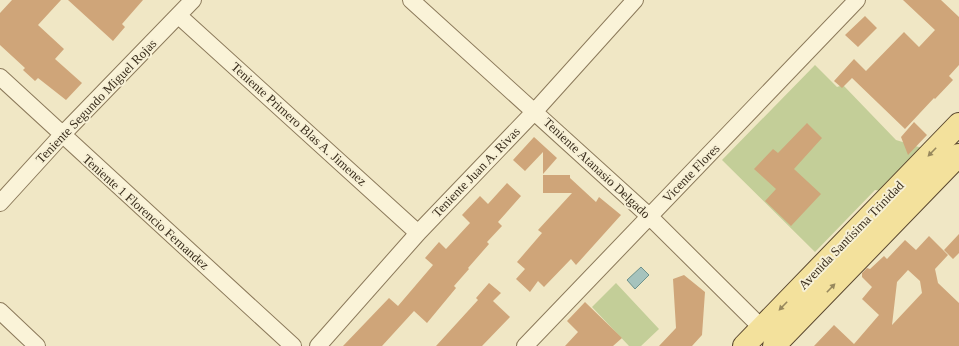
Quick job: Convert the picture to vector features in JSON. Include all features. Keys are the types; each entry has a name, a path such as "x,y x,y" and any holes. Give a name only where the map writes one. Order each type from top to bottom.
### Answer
{"main road":[{"name":"Avenida Santísima Trinidad","path":"744,346 959,124"},
{"name":"Avenida Santísima Trinidad","path":"776,344 959,155"}],"street":[{"name":"Teniente Segundo Miguel Rojas","path":"0,203 62,135 194,0"},
{"name":"Teniente Juan A. Rivas","path":"318,346 418,233 535,110 635,0"},
{"name":"Vicente Flores","path":"525,346 858,0"},
{"name":"Teniente Atanasio Delgado","path":"413,1 535,110 649,216 776,344"},
{"name":"Teniente Primero Blas A. Jimenez","path":"179,16 418,233"},
{"name":"Teniente 1 Florencio Fernandez","path":"0,77 293,346"},
{"path":"0,311 37,346"}],"green space":[{"path":"815,65 837,87 843,85 896,140 922,148 889,192 875,190 815,252 722,160"},
{"path":"616,283 659,329 641,346 629,346 592,307"}],"water":[{"path":"641,267 649,275 635,289 627,280"}],"building":[{"path":"12,0 61,0 38,25 64,49 55,59 82,83 66,100 38,78 35,81 23,70 25,68 0,45 0,13"},
{"path":"68,0 143,0 122,24 125,27 113,41"},
{"path":"903,0 941,0 959,17 959,65 949,76 953,80 905,129 852,78 842,88 834,81 854,59 866,71 904,32 919,47 935,30"},
{"path":"865,16 877,28 858,47 845,35"},
{"path":"914,122 927,135 908,155 901,137"},
{"path":"807,123 822,138 794,169 821,194 791,226 765,201 776,189 754,169 773,149 778,153"},
{"path":"534,137 557,158 543,174 543,152 525,171 513,160"},
{"path":"543,175 570,175 570,178 596,202 599,197 621,215 576,265 571,259 544,287 538,281 530,292 516,279 525,269 517,262 542,233 538,230 572,193 543,193"},
{"path":"507,183 521,196 498,222 502,226 487,242 489,244 468,268 469,269 454,286 456,288 427,323 414,311 382,346 343,346 389,298 398,306 433,265 425,258 439,242 446,249 470,223 462,215 480,196 488,204"},
{"path":"959,234 959,253 953,259 944,250"},
{"path":"929,236 948,255 935,269 938,283 959,303 959,346 814,346 834,325 854,344 879,315 862,299 872,287 862,277 862,273 867,268 870,269 884,256 887,259 905,240 916,250","holes":["908,270 920,281 922,293 892,325 897,282"]},
{"path":"684,275 705,292 702,335 692,346 659,346 676,328 673,279"},
{"path":"489,283 501,293 493,301 510,317 482,346 436,346 478,300 476,298"},
{"path":"585,302 622,338 613,346 565,346 578,332 567,321"}]}
